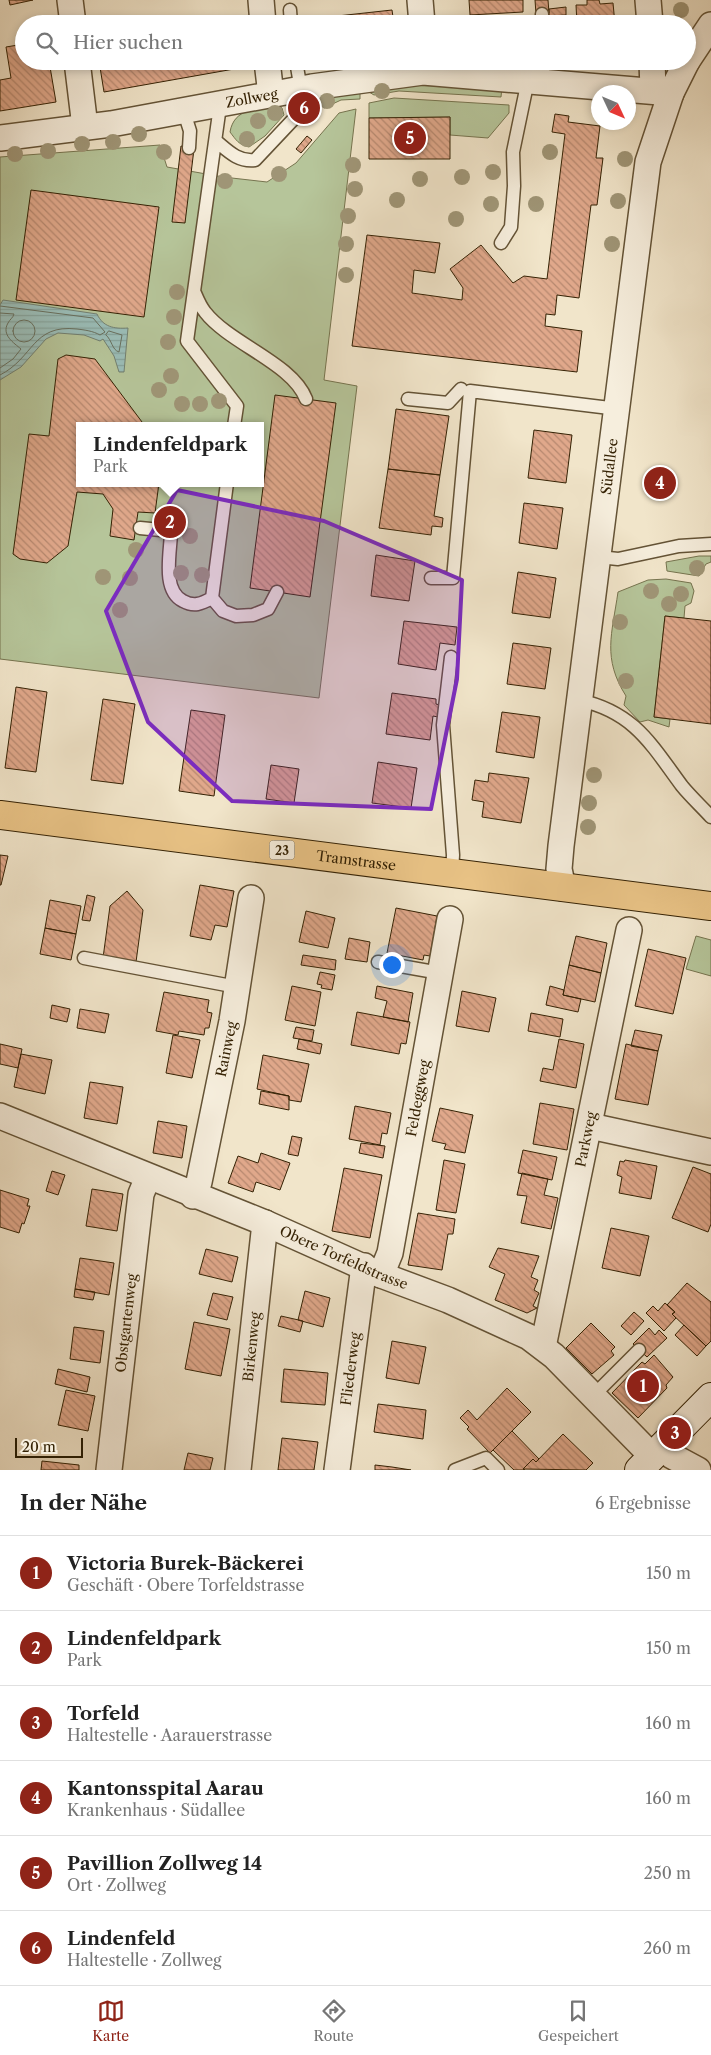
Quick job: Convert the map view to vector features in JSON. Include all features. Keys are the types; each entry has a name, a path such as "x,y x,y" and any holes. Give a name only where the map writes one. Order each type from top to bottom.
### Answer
{"main road":[{"name":"Tramstrasse","path":"0,814 711,906"},
{"path":"651,1458 711,1397"}],"street":[{"path":"70,0 72,15"},
{"path":"261,0 262,15"},
{"path":"420,0 421,15"},
{"path":"648,0 649,15"},
{"path":"696,48 711,26"},
{"path":"78,70 85,127"},
{"path":"268,70 271,95"},
{"name":"Zollweg","path":"0,138 220,106 402,70"},
{"name":"Zollweg","path":"480,70 538,74 662,92"},
{"name":"Südallee","path":"563,888 559,869 560,846 618,409 636,250 648,162 662,92 655,70"},
{"path":"662,92 680,70"},
{"name":"Rainweg","path":"193,1196 207,1144 252,898"},
{"name":"Feldeggweg","path":"372,1270 390,1253 450,919"},
{"name":"Parkweg","path":"543,1347 629,930"},
{"name":"Obere Torfeldstrasse","path":"0,1116 193,1196 265,1223 372,1270 448,1300 529,1337 543,1347 651,1458 672,1456 698,1470"},
{"path":"590,1126 711,1152"},
{"name":"Obstgartenweg","path":"109,1470 141,1194 148,1177"},
{"name":"Birkenweg","path":"238,1470 265,1223"},
{"name":"Fliederweg","path":"337,1470 372,1270"}],"lane":[{"path":"290,10 290,15"},
{"path":"216,142 232,155 248,161 255,160 310,101 299,70"},
{"path":"501,243 511,227 514,186 512,152 538,74"},
{"path":"220,106 187,341 237,406 235,422"},
{"path":"184,112 190,131 189,148"},
{"path":"194,291 204,311 219,326 295,381 306,399"},
{"path":"408,398 448,403 461,389"},
{"path":"431,578 453,578 470,391 618,409"},
{"path":"226,487 212,598 223,611 236,616 253,615 268,609 277,592"},
{"path":"140,528 172,531 170,586 174,595 190,604 199,605 212,598"},
{"path":"599,557 618,559 679,546 711,544"},
{"path":"451,657 443,725 453,855 452,872"},
{"path":"579,700 602,705 637,727 665,760 683,788 711,817"},
{"path":"84,958 237,987"},
{"path":"378,962 440,974"},
{"path":"592,1397 639,1350"},
{"path":"455,1470 486,1458 498,1470"}],"highlighted area":[{"path":"177,490 324,521 462,580 457,679 431,809 232,801 148,722 106,611"}],"green space":[{"path":"374,86 502,87 501,97 399,91 374,95 369,92"},
{"path":"360,92 360,99 341,100 324,108 320,103 321,96"},
{"path":"394,98 509,105 509,113 488,138 450,135 450,117 369,118 369,103"},
{"path":"277,105 282,108 284,115 265,136 249,147 236,140 230,132 232,124 241,114 254,109"},
{"path":"356,109 324,380 357,386 319,698 0,659 0,157 160,145 167,167 223,177 267,182 296,163 339,113"},
{"path":"699,556 711,556 711,562 706,564 699,576 667,571 666,562"},
{"path":"666,579 691,583 694,591 691,603 685,606 684,618 665,616 654,717 670,719 669,727 648,720 640,722 624,705 626,696 614,670 611,657 612,633 618,592 648,580"},
{"path":"696,936 711,940 711,976 686,969"}],"water":[{"path":"3,300 97,314 102,322 110,326 128,328 124,372 119,372 114,356 103,339 100,341 84,335 58,333 46,339 21,367 0,380 0,305"}],"building":[{"path":"9,0 33,0 10,5"},
{"path":"469,0 523,0 523,12 470,15"},
{"path":"535,0 548,0 549,13 536,14"},
{"path":"587,0 599,0 600,4 613,3 614,15 577,15 576,5 587,5"},
{"path":"566,7 566,15 549,15 549,9"},
{"path":"392,10 393,15 346,15"},
{"path":"15,46 15,70 51,70 56,102 0,111 0,80 11,78 6,47"},
{"path":"100,70 228,70 104,92"},
{"path":"555,114 569,116 568,122 591,125 591,130 600,130 596,158 603,158 597,205 591,205 579,298 557,295 555,315 546,314 545,326 582,331 577,372 352,346 367,235 440,243 435,273 414,270 412,293 462,300 463,288 450,269 481,245 513,283 524,276 547,279 565,134 552,132"},
{"path":"450,117 450,159 369,159 369,118"},
{"path":"307,136 312,140 301,153 296,149"},
{"path":"181,146 194,149 185,223 172,222"},
{"path":"31,190 159,207 144,317 16,300"},
{"path":"66,355 95,359 142,422 76,422 76,487 158,487 155,513 138,512 134,540 110,536 113,509 103,494 77,492 68,546 47,563 20,559 13,554 29,434 49,436 58,359"},
{"path":"275,395 336,403 310,597 250,588"},
{"path":"396,409 449,416 440,475 388,469"},
{"path":"534,430 572,435 566,483 528,478"},
{"path":"388,469 440,475 434,516 443,518 442,527 432,526 431,535 379,528"},
{"path":"524,503 563,508 557,549 519,543"},
{"path":"376,555 415,561 409,601 371,596"},
{"path":"518,572 556,578 550,618 512,613"},
{"path":"665,616 711,621 711,724 654,717"},
{"path":"404,621 457,627 455,645 440,643 436,670 398,664"},
{"path":"513,643 551,648 545,689 507,684"},
{"path":"16,687 47,692 36,772 5,768"},
{"path":"392,693 436,699 436,704 440,705 438,717 433,716 430,740 386,734"},
{"path":"103,699 135,704 123,784 91,780"},
{"path":"191,710 225,715 214,796 179,791"},
{"path":"502,712 540,717 534,758 496,752"},
{"path":"378,762 417,768 411,808 372,803"},
{"path":"271,765 299,769 294,803 266,799"},
{"path":"489,773 529,778 521,823 482,817 484,802 472,800 475,780 488,782"},
{"path":"0,855 8,856 1,885 0,885"},
{"path":"200,885 234,891 227,927 215,925 211,940 190,936"},
{"path":"127,891 143,910 136,962 103,958 110,906"},
{"path":"87,895 95,897 90,921 82,920"},
{"path":"50,900 81,906 76,934 45,928"},
{"path":"396,908 437,916 430,956 424,955 423,960 387,953"},
{"path":"306,911 335,918 328,948 299,942"},
{"path":"45,928 76,934 71,960 40,954"},
{"path":"576,936 607,943 601,973 569,965"},
{"path":"349,938 370,942 367,962 345,959"},
{"path":"648,949 686,958 673,1014 635,1006"},
{"path":"303,955 336,960 335,970 301,965"},
{"path":"569,965 601,973 595,1002 563,995"},
{"path":"320,972 335,975 332,990 321,988 322,985 317,984"},
{"path":"292,986 321,992 315,1026 285,1020"},
{"path":"377,986 413,993 408,1022 383,1017 387,1001 375,998"},
{"path":"550,986 564,990 563,995 581,999 578,1012 546,1005"},
{"path":"462,991 496,998 489,1032 456,1026"},
{"path":"164,992 209,1000 207,1012 212,1013 209,1028 205,1028 204,1035 179,1031 178,1035 156,1031"},
{"path":"52,1005 70,1009 67,1022 50,1018"},
{"path":"80,1009 109,1014 105,1033 77,1028"},
{"path":"357,1012 410,1022 406,1044 401,1043 399,1054 351,1045"},
{"path":"531,1013 563,1019 560,1037 528,1031"},
{"path":"296,1027 314,1030 312,1041 293,1038"},
{"path":"635,1030 662,1035 658,1051 631,1046"},
{"path":"173,1035 200,1040 192,1078 166,1073"},
{"path":"299,1039 322,1044 320,1054 297,1049"},
{"path":"559,1039 584,1044 576,1088 540,1081 543,1068 553,1070"},
{"path":"0,1044 22,1049 18,1068 0,1064"},
{"path":"626,1044 658,1051 648,1105 615,1099"},
{"path":"21,1054 52,1060 45,1094 14,1087"},
{"path":"263,1055 309,1064 301,1102 289,1100 289,1096 257,1089"},
{"path":"90,1082 123,1087 117,1124 84,1118"},
{"path":"261,1091 289,1096 289,1110 259,1104"},
{"path":"540,1103 574,1109 567,1150 533,1144"},
{"path":"355,1106 391,1113 387,1134 382,1133 380,1145 349,1139"},
{"path":"440,1108 473,1115 465,1153 444,1149 446,1144 432,1141"},
{"path":"158,1121 187,1126 182,1158 153,1153"},
{"path":"292,1136 302,1138 298,1156 288,1154"},
{"path":"361,1143 385,1146 383,1158 359,1153"},
{"path":"523,1150 557,1157 552,1180 518,1173"},
{"path":"261,1153 290,1163 280,1190 256,1182 253,1192 228,1183 238,1156 258,1163"},
{"path":"444,1160 465,1164 456,1213 436,1210"},
{"path":"625,1160 657,1166 651,1199 619,1193 622,1177 617,1175 620,1161 624,1162"},
{"path":"693,1167 711,1174 711,1224 708,1232 672,1218"},
{"path":"344,1168 382,1175 370,1238 332,1231"},
{"path":"52,1171 65,1175 58,1195 46,1191"},
{"path":"522,1173 548,1179 544,1195 558,1198 551,1229 521,1223 527,1196 517,1195"},
{"path":"92,1189 123,1194 117,1231 86,1226"},
{"path":"0,1190 29,1199 27,1206 30,1206 19,1233 0,1227"},
{"path":"418,1213 455,1219 453,1234 448,1234 442,1270 408,1265"},
{"path":"611,1228 649,1236 640,1276 602,1268"},
{"path":"498,1248 539,1256 531,1277 538,1280 534,1290 539,1293 533,1306 537,1308 527,1313 495,1300 505,1274 489,1267"},
{"path":"206,1249 238,1257 232,1282 199,1274"},
{"path":"80,1258 114,1263 109,1295 75,1289"},
{"path":"687,1283 711,1302 711,1341 706,1346 672,1314 675,1312 667,1305"},
{"path":"75,1289 95,1292 93,1300 74,1297"},
{"path":"305,1291 330,1298 323,1327 298,1320"},
{"path":"213,1293 233,1297 227,1320 207,1315"},
{"path":"665,1303 675,1312 672,1314 676,1318 664,1331 646,1313 653,1306 658,1311"},
{"path":"634,1312 644,1321 631,1335 621,1326"},
{"path":"281,1316 303,1321 300,1332 278,1326"},
{"path":"194,1322 230,1329 221,1376 185,1369"},
{"path":"591,1323 615,1347 611,1351 614,1355 592,1374 566,1348"},
{"path":"684,1325 706,1346 697,1356 675,1335"},
{"path":"74,1327 104,1331 100,1363 70,1359"},
{"path":"649,1328 655,1335 659,1330 667,1338 647,1357 633,1344"},
{"path":"392,1341 426,1347 419,1384 386,1378"},
{"path":"654,1355 673,1377 666,1385 667,1388 638,1418 612,1393 642,1362 645,1364"},
{"path":"58,1369 90,1377 87,1392 55,1384"},
{"path":"284,1369 328,1373 325,1405 281,1402"},
{"path":"507,1388 531,1412 490,1453 467,1429 469,1427 460,1418 468,1410 477,1420"},
{"path":"66,1390 95,1396 88,1431 58,1425"},
{"path":"378,1404 426,1410 423,1439 374,1432"},
{"path":"512,1431 539,1459 536,1462 533,1459 523,1469 525,1470 514,1470 493,1450"},
{"path":"563,1434 593,1463 586,1470 523,1469 533,1459 536,1462"},
{"path":"282,1438 318,1442 314,1470 278,1470"},
{"path":"188,1453 213,1458 210,1470 184,1470"},
{"path":"42,1461 79,1465 79,1470 41,1470"},
{"path":"375,1465 392,1467 411,1470 375,1470"}],"place":[{"name":"Lindenfeld","path":"304,108"},
{"name":"Pavillion Zollweg 14","path":"410,138"},
{"name":"Kantonsspital Aarau","path":"660,483"},
{"name":"Lindenfeldpark","path":"170,522"},
{"name":"Victoria Burek-Bäckerei","path":"643,1386"},
{"name":"Torfeld","path":"675,1433"}]}
